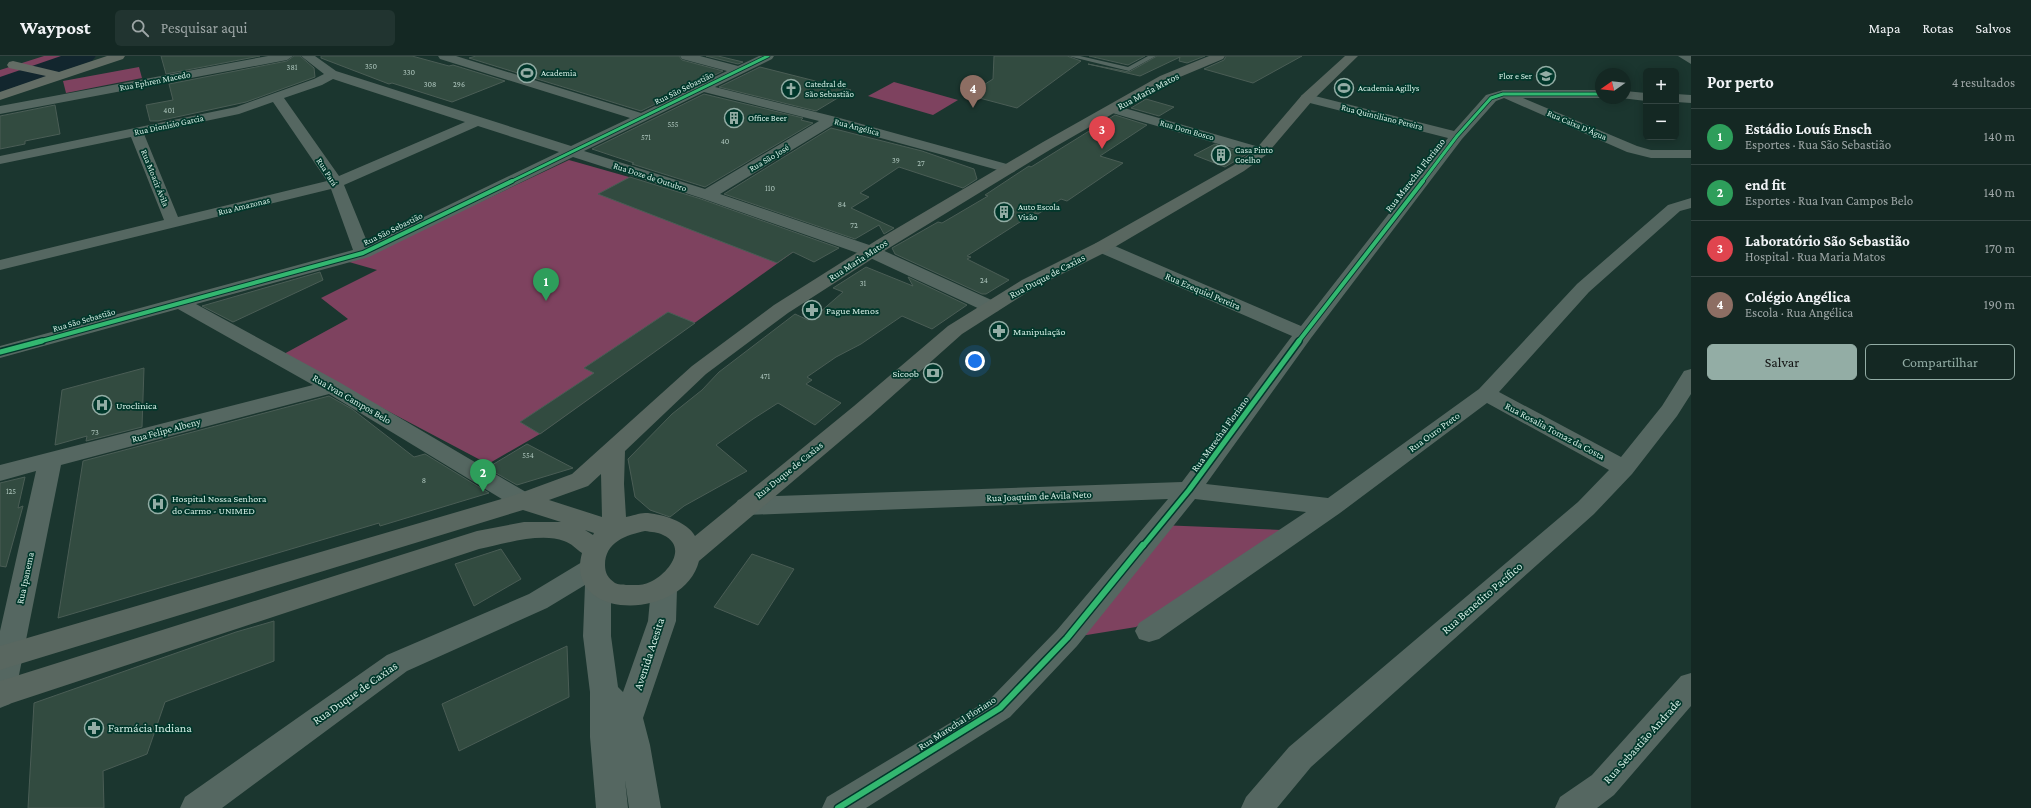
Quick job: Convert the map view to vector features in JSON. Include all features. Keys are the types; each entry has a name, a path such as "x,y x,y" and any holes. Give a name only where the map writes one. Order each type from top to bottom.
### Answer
{"main road":[{"path":"0,96 54,75 119,56"},
{"name":"Rua Maria Matos","path":"4,657 523,500 580,480 699,370 781,309 1009,168 1164,79 1219,56"},
{"name":"Rua Duque de Caxias","path":"688,556 746,506 862,411 955,330 1028,284 1102,247 1239,168 1260,152 1307,98 1352,56"},
{"path":"0,70 37,58"},
{"path":"13,65 54,75"},
{"path":"614,448 612,484 615,530"},
{"path":"523,500 615,530"},
{"path":"0,694 477,540 514,532 548,530 572,534 595,567 614,594 629,597 646,595 664,589 679,577 688,556 688,545 683,535 660,523 645,522 615,530 605,537 595,567"}],"street":[{"name":"Rua Ephren Macedo","path":"0,110 287,56"},
{"name":"Rua Doze de Outubro","path":"307,56 332,74 707,195 872,252 991,307"},
{"path":"444,56 641,117"},
{"path":"686,56 738,70"},
{"name":"Rua São Sebastião","path":"0,352 178,302 363,253 768,56"},
{"path":"1684,56 1691,60"},
{"name":"Rua Dionisio Garcia","path":"0,160 239,110 277,98 318,82 332,74"},
{"name":"Rua Angélica","path":"704,88 831,120 1009,168"},
{"name":"Rua Marechal Floriano","path":"838,808 1000,708 1067,638 1189,490 1304,334 1457,136 1491,98 1503,94 1595,94"},
{"name":"Rua Caixa D'Água","path":"1503,94 1632,149 1651,154 1691,154"},
{"path":"1631,96 1643,97"},
{"name":"Rua Pará","path":"277,98 336,183 363,253"},
{"name":"Rua Quintiliano Pereira","path":"1307,98 1457,136"},
{"path":"1679,98 1691,99"},
{"name":"Rua Ephren Macedo","path":"0,105 22,105"},
{"name":"Rua Dom Bosco","path":"1114,109 1260,152"},
{"name":"Rua São José","path":"707,195 831,120"},
{"name":"Rua Amazonas","path":"0,265 336,183 478,121"},
{"name":"Rua Moacir Ávila","path":"136,132 173,223"},
{"name":"Rua Ouro Preto","path":"1149,630 1332,507 1486,394 1583,288 1674,208 1691,203"},
{"name":"Rua Ezequiel Pereira","path":"1102,247 1304,334"},
{"name":"Rua Ivan Campos Belo","path":"178,302 332,387 523,500"},
{"name":"Rua Benedito Pacífico","path":"1257,808 1300,757 1586,508 1624,468 1680,397 1691,375"},
{"name":"Rua Felipe Albeny","path":"0,473 332,387"},
{"name":"Rua Rosalia Tomaz da Costa","path":"1486,394 1624,468"},
{"name":"Rua Ipanema","path":"0,694 4,657 50,461"},
{"name":"Rua Joaquim de Avila Neto","path":"746,506 1189,490 1332,507"},
{"path":"595,567 597,636 604,692 605,736 612,808"},
{"name":"Rua Duque de Caxias","path":"196,808 396,663 538,601 595,567"},
{"name":"Avenida Acesita","path":"628,718 662,621 664,589"},
{"name":"Rua Sebastião Andrade","path":"1571,808 1603,785 1691,685"},
{"path":"604,692 628,718 635,745 645,808"}],"lane":[{"path":"1071,56 1129,69 1153,56"}],"shaded area":[{"path":"44,56 96,56 0,91 0,70"},
{"path":"139,67 142,78 66,93 63,81"},
{"path":"894,82 958,100 933,115 868,96"},
{"path":"569,160 629,177 810,240 540,434 488,464 282,355 348,319 321,298 377,270 349,262 366,256"},
{"path":"1159,525 1282,530 1136,627 1062,639"}],"building":[{"path":"161,56 260,56 166,74"},
{"path":"294,56 300,56 314,68 315,77 246,102 158,121 150,121 146,105 173,100 169,84 287,61"},
{"path":"321,56 412,56 449,66 453,65 505,81 452,102 392,83 389,84 321,58"},
{"path":"476,56 679,56 682,60 723,71 641,111 469,58"},
{"path":"706,56 718,56 743,62 738,64"},
{"path":"994,56 1067,56 1081,61 1017,108 968,95 993,79"},
{"path":"1089,56 1145,56 1128,65"},
{"path":"1157,56 1205,56 1187,63 1179,61 1180,57 1140,76 1088,64 1129,72"},
{"path":"1226,56 1302,56 1253,83 1204,69 1224,60"},
{"name":"Catedral de São Sebastião","path":"760,67 851,90 816,111 719,87"},
{"path":"704,94 803,118 801,120 813,123 705,187 632,164 634,163 592,149"},
{"path":"1146,99 1174,107 1159,116 1131,108"},
{"path":"55,105 60,134 25,141 25,144 0,149 0,116"},
{"path":"1115,115 1147,125 1100,156 1123,163 1067,201 1061,199 1038,214 1034,213 967,256 971,257 967,259 1009,280 986,294 982,294 895,254 892,248 938,222 942,223 988,196 985,195 1029,166 1031,167"},
{"path":"831,128 922,151 974,169 977,179 963,188 899,167 860,193 869,197 851,208 894,228 884,234 879,225 855,239 724,194"},
{"name":"Casa Pinto Coelho","path":"1215,144 1247,154 1225,167 1194,155"},
{"path":"630,177 701,199 839,248 814,262 793,252 777,263 598,194"},
{"path":"866,267 913,286 908,277 967,305 932,329 902,316 861,344 836,357 807,377 812,380 806,384 841,403 815,425 778,403 753,419 716,445 747,471 684,506 670,517 650,510 635,497 628,459 672,414 702,390 719,372 795,314 808,320 819,313 843,292 833,288"},
{"path":"320,272 323,280 233,322 202,306"},
{"path":"668,312 695,323 540,434 520,422 594,373 584,368"},
{"name":"Uroclinica","path":"144,368 142,427 86,441 87,436 55,445 62,390"},
{"name":"Hospital Nossa Senhora do Carmo - UNIMED","path":"329,396 352,409 414,457 425,454 489,493 380,526 379,523 58,618 83,461"},
{"path":"527,444 573,468 517,485 487,468"},
{"path":"25,477 18,508 23,506 6,567 0,566 0,483"},
{"path":"501,549 521,579 474,606 455,564"},
{"path":"752,554 794,569 758,625 714,607"},
{"name":"Farmácia Indiana","path":"274,621 274,661 165,702 147,754 103,771 104,808 28,808 34,703 236,632"},
{"path":"567,646 569,697 459,751 442,704"}],"waterway":[{"path":"0,85 84,56"}],"cycle path":[{"path":"0,352 363,253 768,56"},
{"path":"838,808 1000,708 1067,638 1189,490 1304,334 1457,136 1491,98 1503,94 1595,94"}],"place":[{"name":"Academia","path":"527,73"},
{"name":"Flor e Ser","path":"1546,76"},
{"name":"Academia Agillys","path":"1344,88"},
{"name":"Catedral de São Sebastião","path":"791,89"},
{"name":"Colégio Angélica","path":"973,108"},
{"name":"Office Beer","path":"734,118"},
{"name":"Laboratório São Sebastião","path":"1102,149"},
{"name":"Casa Pinto Coelho","path":"1221,155"},
{"name":"Auto Escola Visão","path":"1004,212"},
{"name":"Estádio Louís Ensch","path":"546,301"},
{"name":"Pague Menos","path":"812,310"},
{"name":"Manipulação","path":"999,331"},
{"name":"Sicoob","path":"933,373"},
{"name":"Uroclinica","path":"102,405"},
{"name":"end fit","path":"483,492"},
{"name":"Hospital Nossa Senhora do Carmo - UNIMED","path":"158,504"},
{"name":"Farmácia Indiana","path":"94,728"}]}
